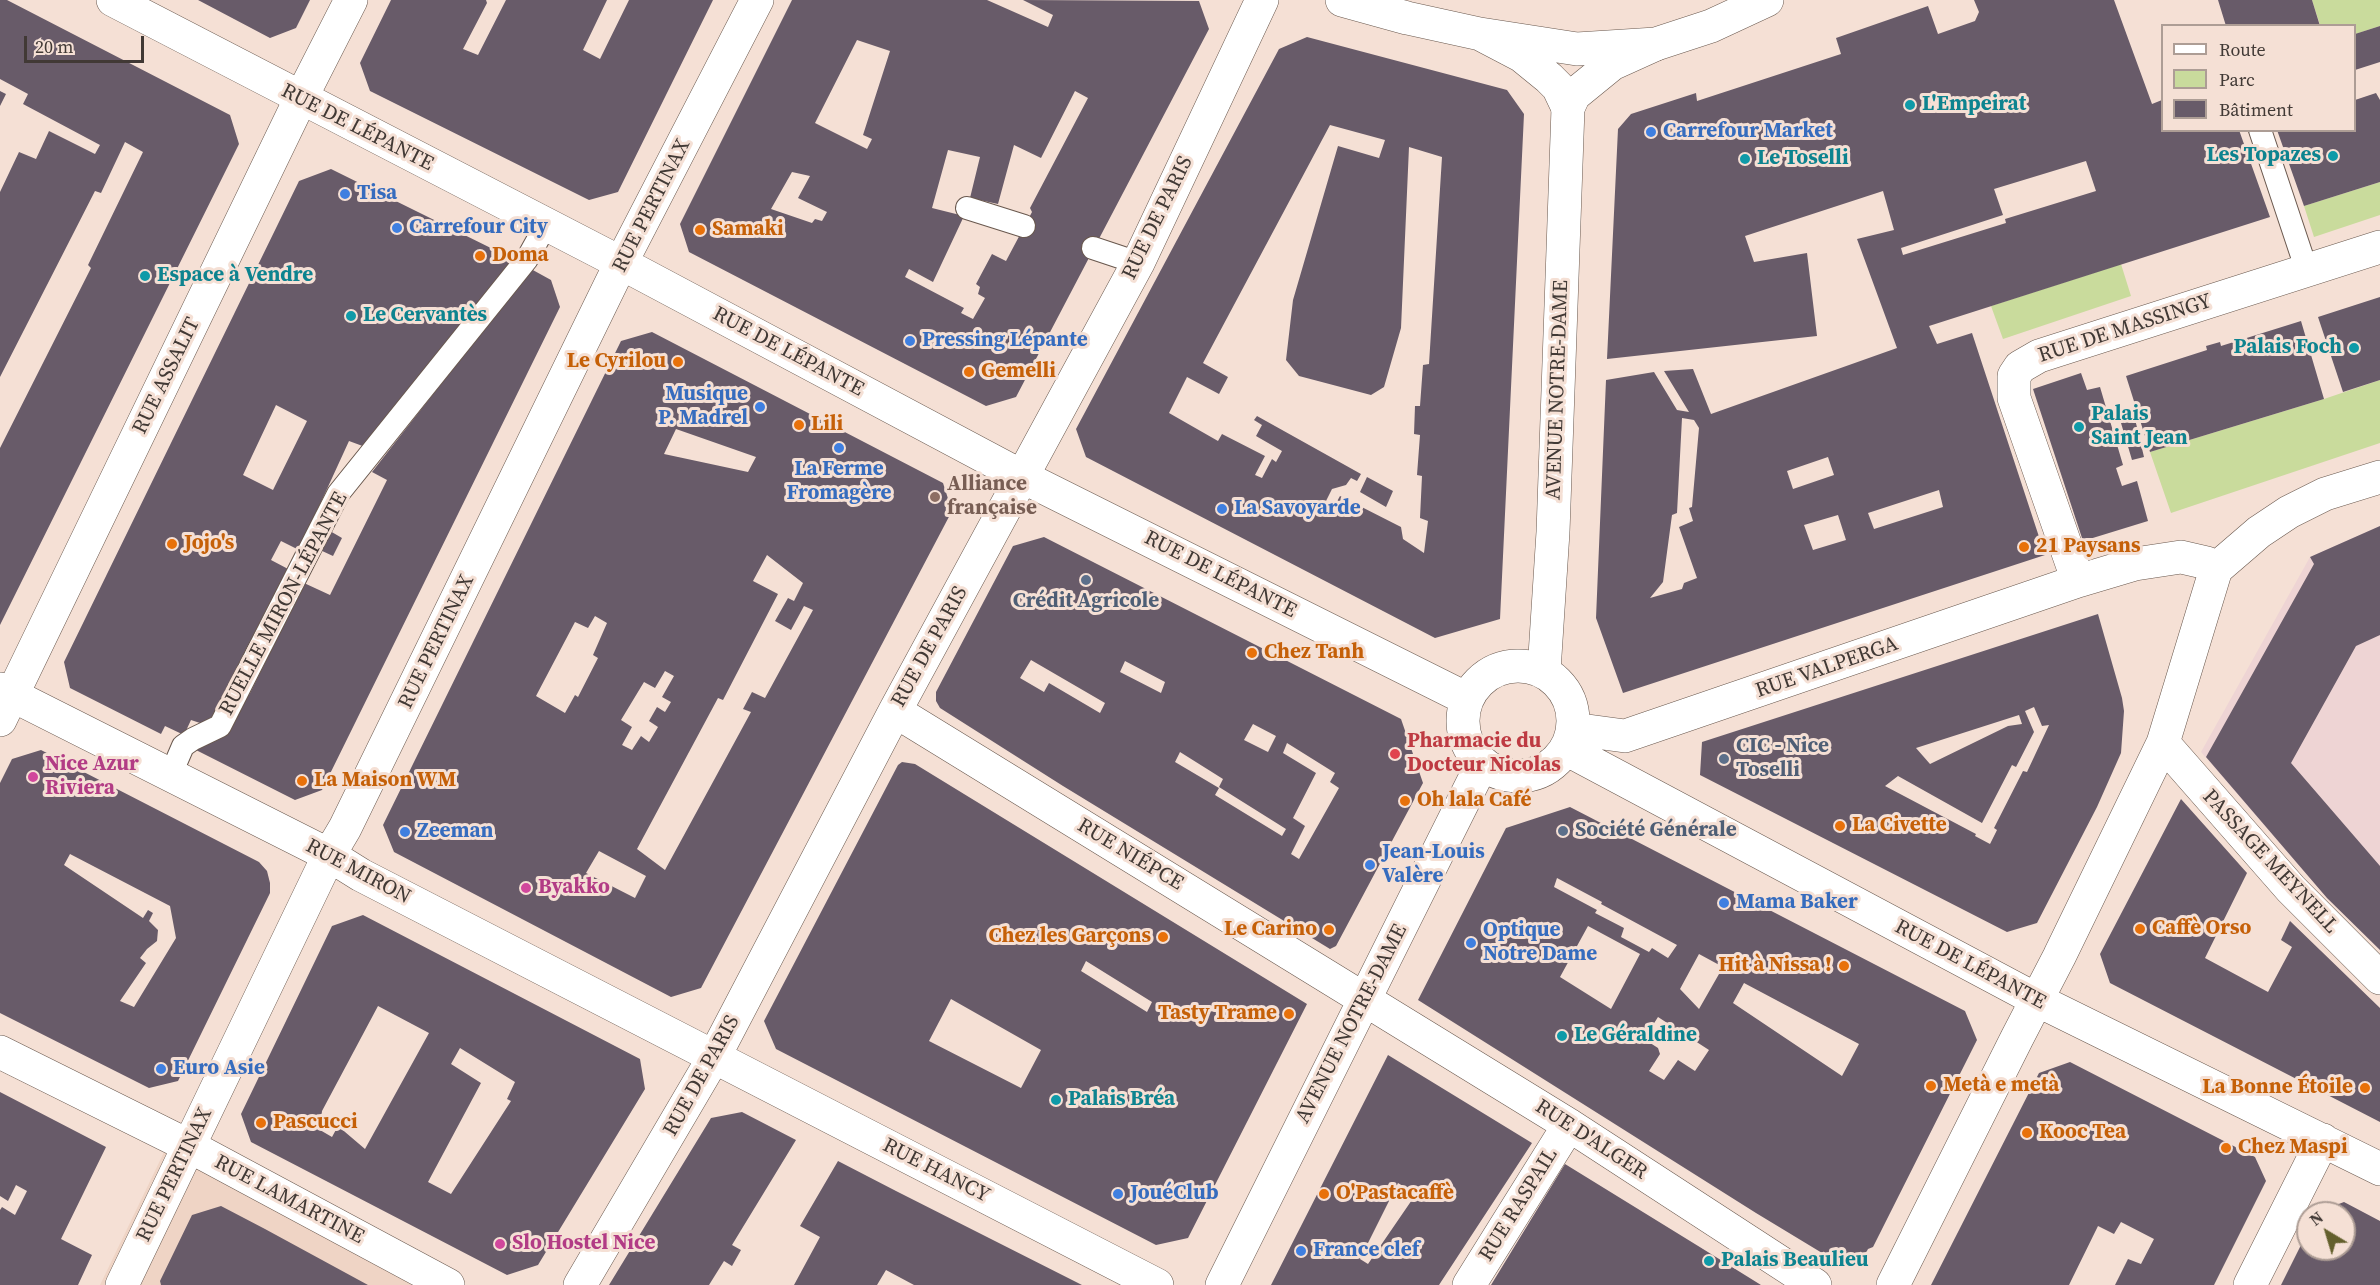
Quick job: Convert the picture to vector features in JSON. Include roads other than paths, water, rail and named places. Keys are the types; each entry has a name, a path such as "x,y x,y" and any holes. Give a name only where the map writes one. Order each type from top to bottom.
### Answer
{"street":[{"name":"RUE DE LÉPANTE","path":"113,0 621,263 1023,477 1467,699"},
{"name":"RUE ASSALIT","path":"4,702 351,0"},
{"name":"RUE PERTINAX","path":"122,1285 329,855 345,828 621,263 757,0"},
{"name":"RUE DE PARIS","path":"580,1285 714,1057 895,711 1138,263 1262,0"},
{"path":"1342,0 1407,18 1480,34 1577,49 1656,44"},
{"path":"1568,108 1574,96 1612,64 1656,44 1711,26 1767,0"},
{"path":"1480,34 1522,56 1549,78 1558,87 1568,108"},
{"name":"AVENUE NOTRE-DAME","path":"1544,671 1553,532 1568,108"},
{"name":"RUE DE MASSINGY","path":"2078,580 2014,398 2014,376 2020,367 2039,356 2380,247"},
{"path":"1893,1285 2037,1000 2163,743 2216,569 2259,532 2289,512 2325,494 2380,477"},
{"name":"RUE VALPERGA","path":"1570,739 1625,735 1708,709 2078,580 2135,564 2181,557 2207,564 2216,569"},
{"path":"1508,665 1527,665 1544,671 1558,681 1568,696 1573,712 1570,739 1554,764 1537,773 1518,777 1499,773 1482,764 1470,750 1463,734 1462,716 1467,699 1477,683 1491,671 1508,665"},
{"name":"RUE MIRON","path":"4,702 171,774 714,1057"},
{"name":"RUE NIÉPCE","path":"895,711 1365,998"},
{"name":"RUE DE LÉPANTE","path":"1570,739 2037,1000 2380,1169"},
{"name":"PASSAGE MEYNELL","path":"2163,743 2291,889 2380,978"},
{"name":"AVENUE NOTRE-DAME","path":"1222,1285 1482,764"},
{"name":"RUE D'ALGER","path":"1365,998 1569,1125 1815,1285"},
{"name":"RUE LAMARTINE","path":"0,1052 189,1146 448,1285"},
{"name":"RUE HANCY","path":"714,1057 1157,1285"},
{"name":"RUE RASPAIL","path":"1469,1285 1569,1125"},
{"path":"2250,1285 2323,1140"}],"lane":[{"path":"2261,132 2307,271"},
{"path":"967,208 1024,226"},
{"name":"RUELLE MIRON-LÉPANTE","path":"171,774 183,746 192,739 220,726 338,494 527,259 546,225"},
{"path":"1093,248 1138,263"}],"place":[{"name":"L'Empeirat","path":"1910,105"},
{"name":"Carrefour Market","path":"1651,132"},
{"name":"Les Topazes","path":"2333,156"},
{"name":"Le Toselli","path":"1745,159"},
{"name":"Tisa","path":"345,194"},
{"name":"Carrefour City","path":"397,228"},
{"name":"Samaki","path":"700,230"},
{"name":"Doma","path":"480,256"},
{"name":"Espace à Vendre","path":"145,276"},
{"name":"Le Cervantès","path":"351,316"},
{"name":"Pressing Lépante","path":"910,341"},
{"name":"Palais Foch","path":"2354,348"},
{"name":"Le Cyrilou","path":"678,362"},
{"name":"Gemelli","path":"969,372"},
{"name":"Musique P. Madrel","path":"760,407"},
{"name":"Lili","path":"799,425"},
{"name":"Palais Saint Jean","path":"2079,427"},
{"name":"La Ferme Fromagère","path":"839,448"},
{"name":"Alliance française","path":"935,497"},
{"name":"La Savoyarde","path":"1222,509"},
{"name":"Jojo's","path":"172,544"},
{"name":"21 Paysans","path":"2024,547"},
{"name":"Crédit Agricole","path":"1086,580"},
{"name":"Chez Tanh","path":"1252,653"},
{"name":"Pharmacie du Docteur Nicolas","path":"1395,754"},
{"name":"CIC - Nice Toselli","path":"1724,759"},
{"name":"Nice Azur Riviera","path":"33,777"},
{"name":"La Maison WM","path":"302,781"},
{"name":"Oh lala Café","path":"1405,801"},
{"name":"La Civette","path":"1840,826"},
{"name":"Société Générale","path":"1563,831"},
{"name":"Zeeman","path":"405,832"},
{"name":"Jean-Louis Valère","path":"1370,865"},
{"name":"Byakko","path":"526,888"},
{"name":"Mama Baker","path":"1724,903"},
{"name":"Caffè Orso","path":"2140,929"},
{"name":"Le Carino","path":"1329,930"},
{"name":"Chez les Garçons","path":"1163,937"},
{"name":"Optique Notre Dame","path":"1471,943"},
{"name":"Hit à Nissa !","path":"1844,966"},
{"name":"Tasty Trame","path":"1289,1014"},
{"name":"Le Géraldine","path":"1562,1036"},
{"name":"Euro Asie","path":"161,1069"},
{"name":"Metà e metà","path":"1931,1086"},
{"name":"La Bonne Étoile","path":"2365,1088"},
{"name":"Palais Bréa","path":"1056,1100"},
{"name":"Pascucci","path":"261,1123"},
{"name":"Kooc Tea","path":"2027,1133"},
{"name":"Chez Maspi","path":"2226,1148"},
{"name":"JouéClub","path":"1118,1194"},
{"name":"O'Pastacaffè","path":"1324,1194"},
{"name":"Slo Hostel Nice","path":"500,1244"},
{"name":"France clef","path":"1301,1251"},
{"name":"Palais Beaulieu","path":"1709,1261"}]}
